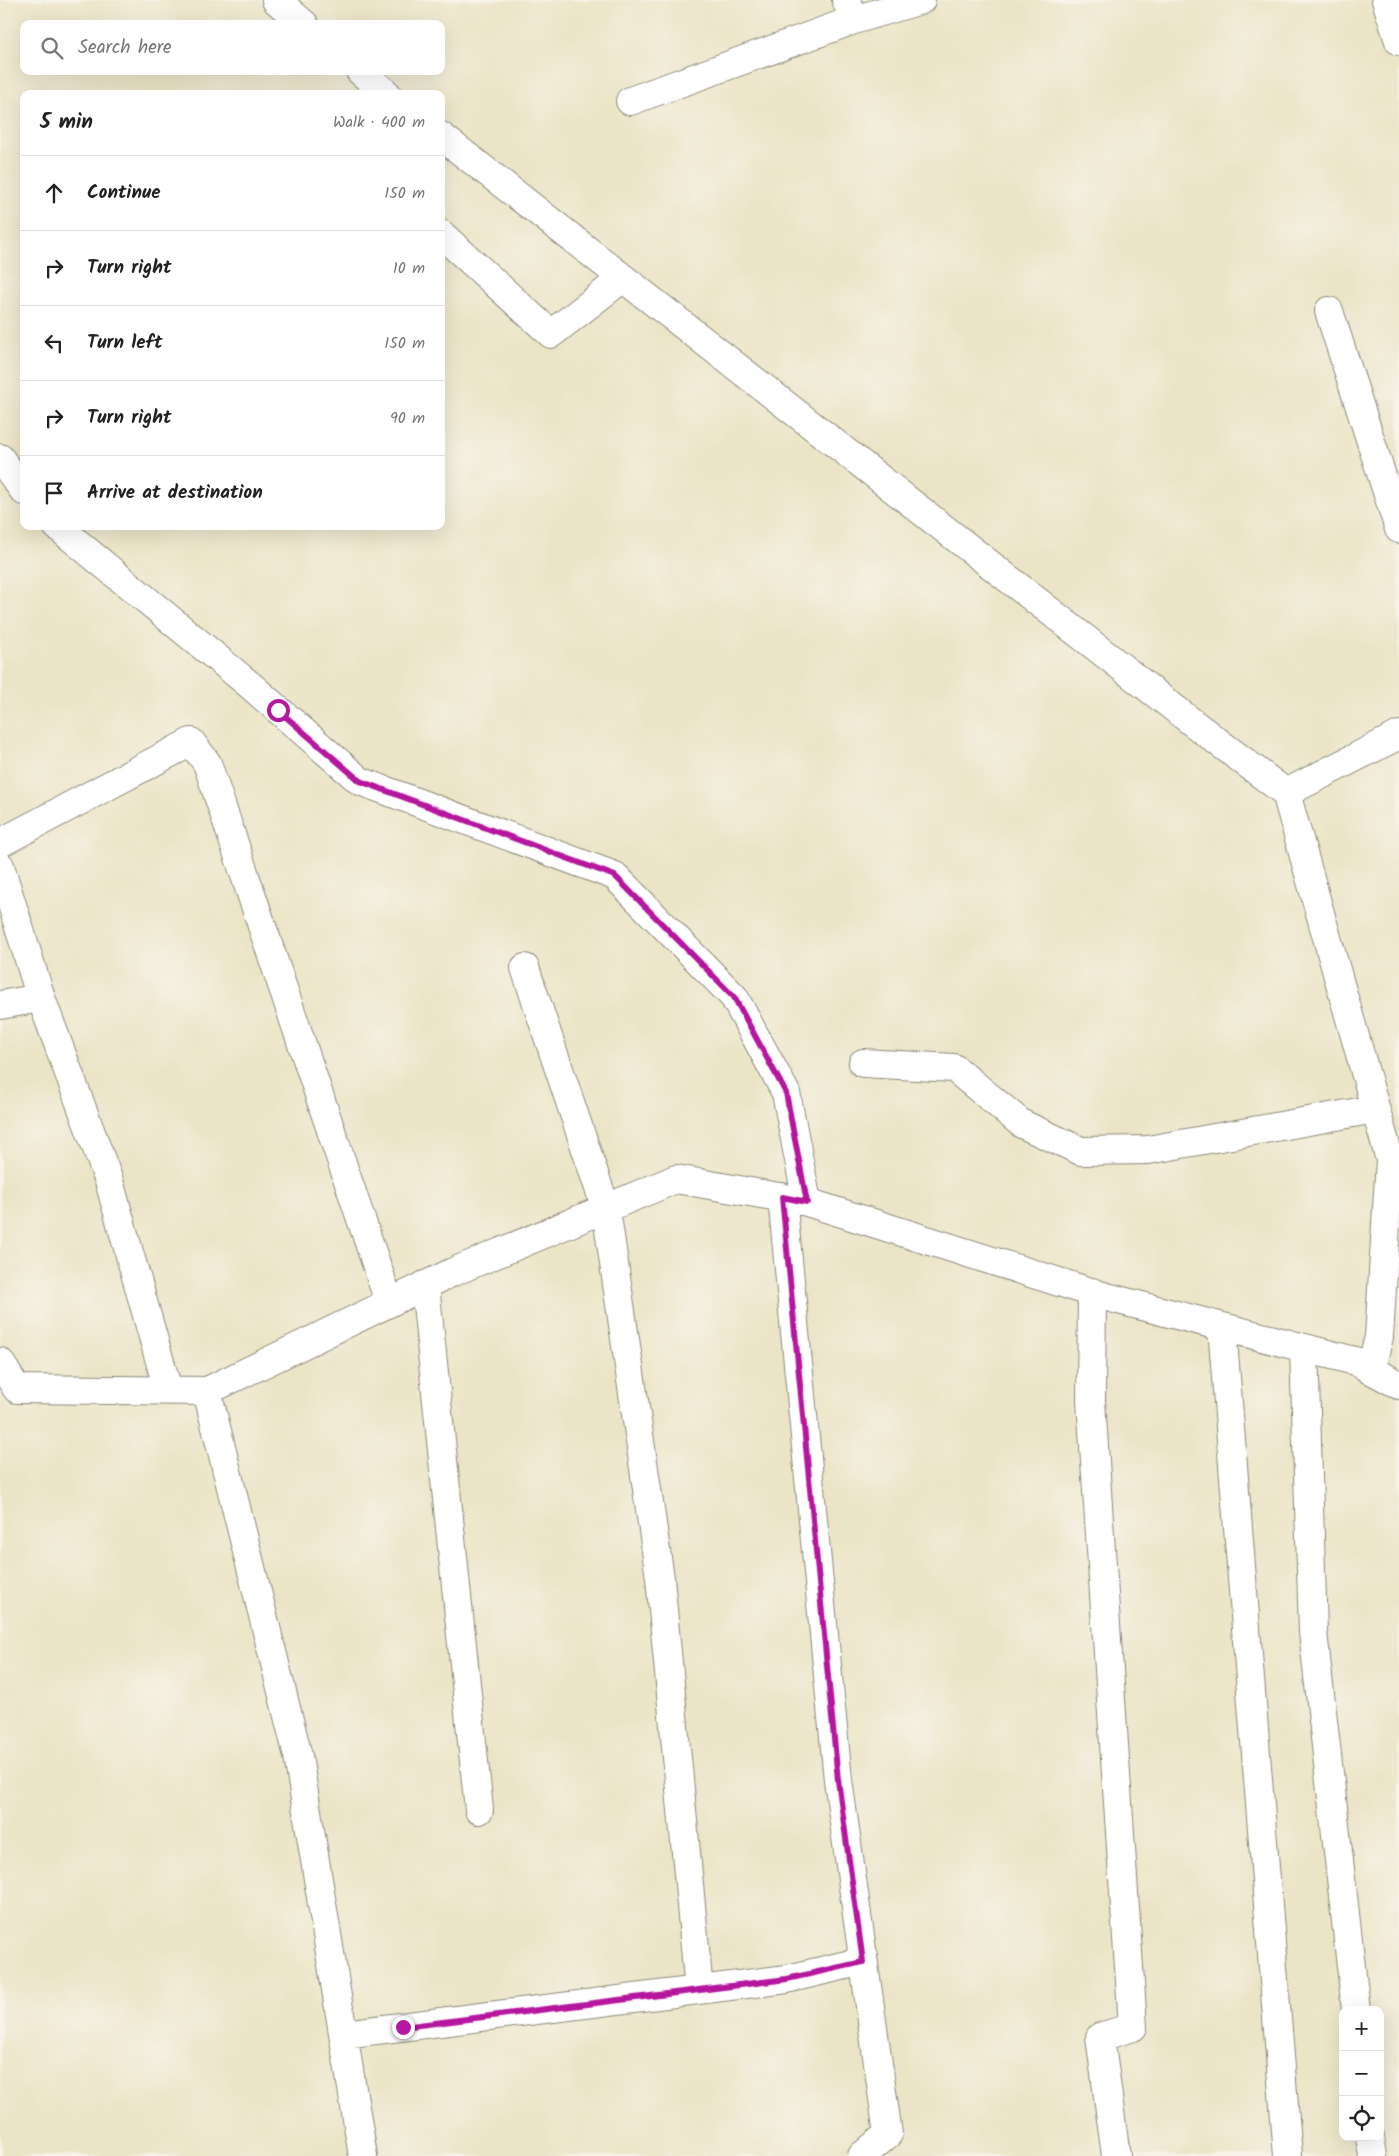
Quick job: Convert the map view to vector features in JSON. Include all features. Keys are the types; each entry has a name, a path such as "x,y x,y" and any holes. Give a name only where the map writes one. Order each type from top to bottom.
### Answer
{"street":[{"path":"276,0 299,20"},
{"path":"630,101 850,10 921,0"},
{"path":"1386,0 1399,41"},
{"path":"365,75 382,90"},
{"path":"445,139 1189,720 1286,793 1390,1160 1379,1337 1370,1370"},
{"path":"445,238 551,334 623,278"},
{"path":"1329,311 1399,529"},
{"path":"0,458 20,486"},
{"path":"61,530 250,686 360,781 615,876 734,997 786,1093 838,1780 888,2134 862,2156"},
{"path":"1286,793 1399,735"},
{"path":"0,843 191,742 207,763 389,1302"},
{"path":"0,866 41,998 109,1181 168,1390"},
{"path":"525,968 606,1209 660,1578 699,1990"},
{"path":"0,1005 41,998"},
{"path":"863,1063 954,1068 1022,1124 1081,1151 1148,1150 1375,1109"},
{"path":"0,1362 17,1389 206,1391 453,1272 676,1179 795,1199 1092,1292 1355,1361 1399,1385"},
{"path":"425,1286 479,1810"},
{"path":"1092,1292 1091,1401 1132,2027 1100,2037 1116,2156"},
{"path":"1222,1327 1288,2156"},
{"path":"1304,1348 1313,1632 1356,2006"},
{"path":"206,1391 298,1756 364,2156"},
{"path":"344,2034 787,1979 863,1962"},
{"path":"1370,2141 1372,2156"}],"route":[{"path":"278,710 360,781 615,876 734,997 786,1093 807,1202 782,1197 838,1780 863,1962 787,1979 403,2027"}]}
